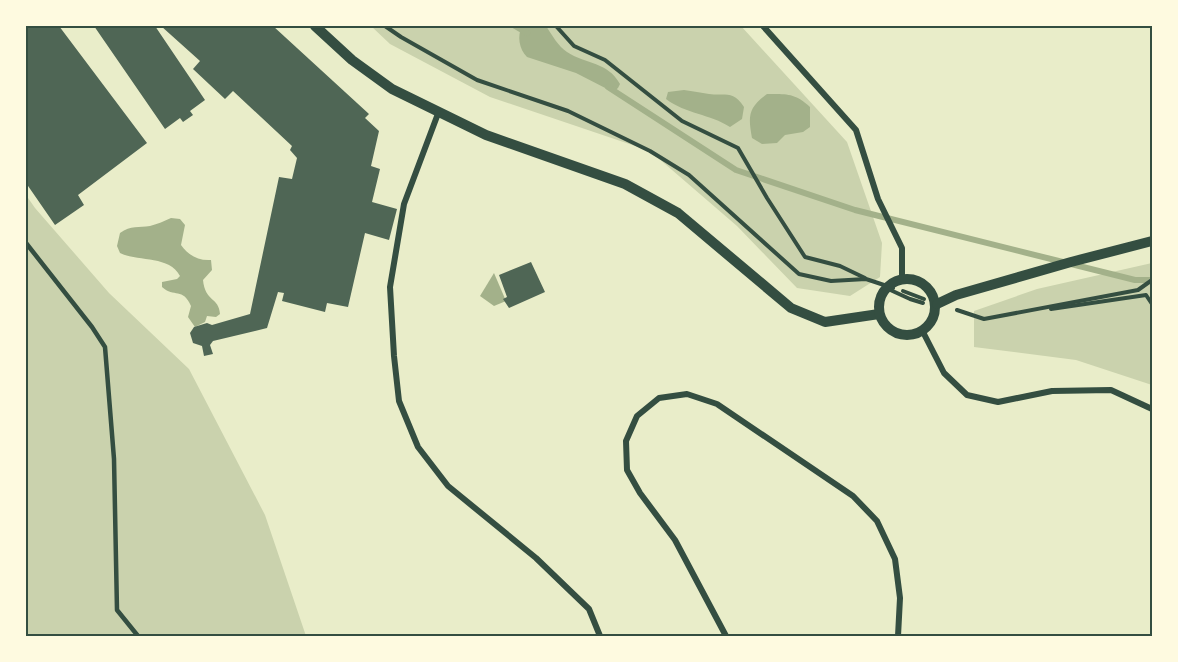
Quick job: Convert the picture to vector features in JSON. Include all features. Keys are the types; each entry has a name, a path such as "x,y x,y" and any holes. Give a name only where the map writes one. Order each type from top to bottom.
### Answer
{"street":[{"path":"315,26 352,60 392,89 486,135 625,184 678,213 791,308 825,322 879,314"},
{"path":"763,26 856,130 878,199 902,248 902,278"},
{"path":"439,111 404,204 390,287 399,401 418,447 448,486 536,558 589,609 600,636"},
{"path":"937,304 956,295 1152,241"},
{"path":"902,278 926,283 937,304 934,320 923,332 906,336 889,329 879,314 880,298 888,285 902,278"},
{"path":"923,332 944,374 967,395 998,402 1052,391 1112,390 1152,409"},
{"path":"726,636 675,540 640,493 627,470 626,441 637,416 659,398 687,394 717,404 853,496 877,520 895,559 900,598 898,636"}],"lane":[{"path":"26,243 93,327 105,346 114,459 117,610 138,636"}],"path":[{"path":"385,26 477,80 568,111 660,157 689,175 799,274 831,281 866,279 840,266 805,257 738,148 682,120 605,60 574,46 556,26"},
{"path":"1152,280 1137,290 984,319 1146,295 1152,304"}],"shaded area":[{"path":"371,26 741,26 847,142 882,243 880,277 850,296 797,288 737,226 650,151 490,97 390,44"},
{"path":"522,26 546,26 558,44 567,52 609,71 620,84 618,88 613,92 576,73 527,57 520,42"},
{"path":"684,90 736,98 744,107 742,119 730,127 682,108 666,99 668,92"},
{"path":"767,94 790,95 805,102 810,107 810,127 803,132 785,135 777,143 762,144 752,138 751,113 756,104"},
{"path":"26,195 109,293 189,369 265,515 306,636 26,636"},
{"path":"171,218 180,219 185,225 181,245 184,249 198,258 211,260 212,270 203,280 204,287 217,305 220,314 216,317 207,316 205,322 195,327 188,317 191,306 188,300 162,287 162,282 177,279 180,276 175,269 161,262 127,256 120,253 117,246 120,233 124,230 150,226"},
{"path":"1152,263 1152,385 1076,360 974,347 974,311 1037,289"},
{"path":"494,273 506,301 494,306 480,296"}],"building":[{"path":"26,26 47,26 48,28 59,26 147,143 78,195 84,205 55,225 26,183"},
{"path":"94,26 155,26 205,100 190,111 193,115 183,122 180,118 165,129"},
{"path":"161,26 273,26 369,114 365,118 379,131 371,166 380,169 372,202 397,209 389,240 365,233 348,307 327,303 325,312 282,301 284,293 278,292 267,328 213,341 210,345 213,354 204,356 202,346 193,343 190,333 194,327 207,323 212,325 250,314 279,177 292,179 297,158 290,150 292,146 233,91 225,99 193,69 200,61"},
{"path":"531,262 545,292 509,308 503,299 507,297 499,275"}],"waterway":[{"path":"515,26 527,33"},
{"path":"608,87 736,170 855,210 1135,280 1152,280"}]}
